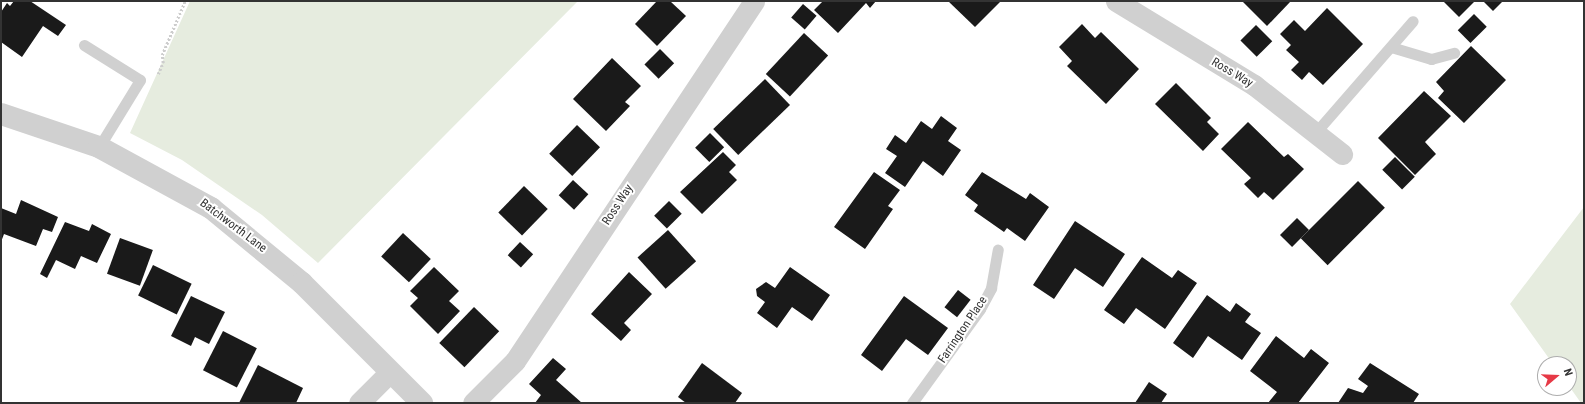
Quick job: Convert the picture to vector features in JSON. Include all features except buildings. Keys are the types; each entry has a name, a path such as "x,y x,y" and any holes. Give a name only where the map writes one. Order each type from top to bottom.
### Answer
{"street":[{"name":"Ross Way","path":"473,403 519,356 754,1"},
{"name":"Ross Way","path":"1127,3 1254,85 1316,132 1342,154"},
{"name":"Batchworth Lane","path":"1,114 99,147 211,208 252,239 302,283 422,403"},
{"path":"359,403 390,372"}],"lane":[{"path":"1316,132 1413,21"},
{"path":"84,45 140,80 99,147"},
{"path":"1391,47 1431,59 1454,53"},
{"name":"Farrington Place","path":"912,403 980,309 991,288 998,250"}],"shaded area":[{"path":"190,1 578,1 318,263 262,215 182,160 130,133"},
{"path":"1584,207 1584,403 1581,403 1576,396 1577,356 1547,356 1510,304"}]}
